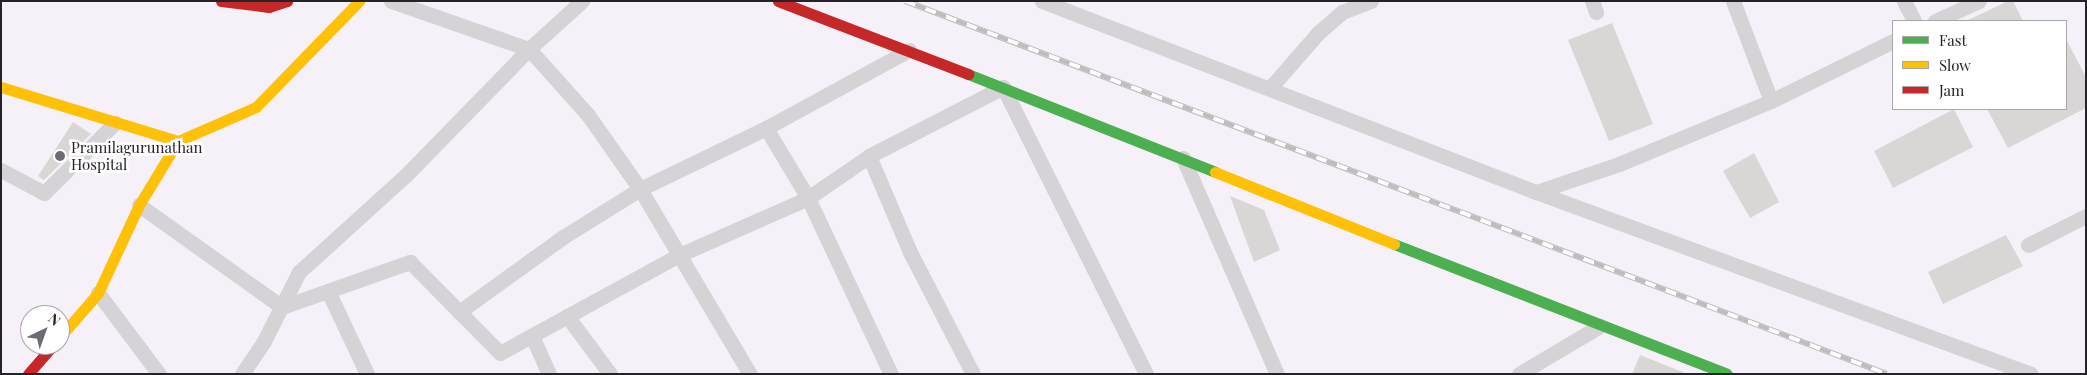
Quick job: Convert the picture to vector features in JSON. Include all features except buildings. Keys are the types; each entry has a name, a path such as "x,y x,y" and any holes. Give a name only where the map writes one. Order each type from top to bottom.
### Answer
{"street":[{"path":"221,1 269,7 287,1"},
{"path":"70,325 98,293 139,205 178,141 256,107 359,1"},
{"path":"391,1 529,49 588,116 640,189 750,374"},
{"path":"242,374 282,307 299,272 406,175 529,49 582,1"},
{"path":"778,1 909,50 1600,326 1727,374"},
{"path":"1042,1 1536,192 2031,374"},
{"path":"1270,88 1318,33 1342,12 1371,1"},
{"path":"1733,1 1772,100"},
{"path":"1904,1 1914,20"},
{"path":"1937,20 1979,1"},
{"path":"1536,192 1619,164 1772,100 1892,41"},
{"path":"459,312 563,238 640,189 766,128 909,50"},
{"path":"1,87 115,124 178,141"},
{"path":"282,307 410,262 500,353 679,255 808,198 869,156 1003,87"},
{"path":"1003,87 1146,374"},
{"path":"1,170 44,194 115,124"},
{"path":"766,128 808,198 891,374"},
{"path":"869,156 910,252 973,374"},
{"path":"1183,158 1277,374"},
{"path":"139,205 282,307"},
{"path":"2028,245 2086,216"},
{"path":"328,291 367,374"},
{"path":"98,293 159,374"},
{"path":"567,316 610,374"},
{"path":"1519,374 1600,326"},
{"path":"532,336 549,374"},
{"path":"28,374 44,355"}],"railway":[{"path":"905,1 1887,374"}],"traffic: fast":[{"path":"968,74 1215,172"},
{"path":"1394,244 1727,374"}],"traffic: slow":[{"path":"1,87 178,141 256,107 359,1"},
{"path":"70,325 98,293 139,205 178,141"},
{"path":"1215,172 1394,244"}],"traffic: jam":[{"path":"221,1 269,7 287,1"},
{"path":"778,1 968,74"},
{"path":"28,374 44,355"}],"place":[{"name":"Pramilagurunathan Hospital","path":"60,156"}]}
